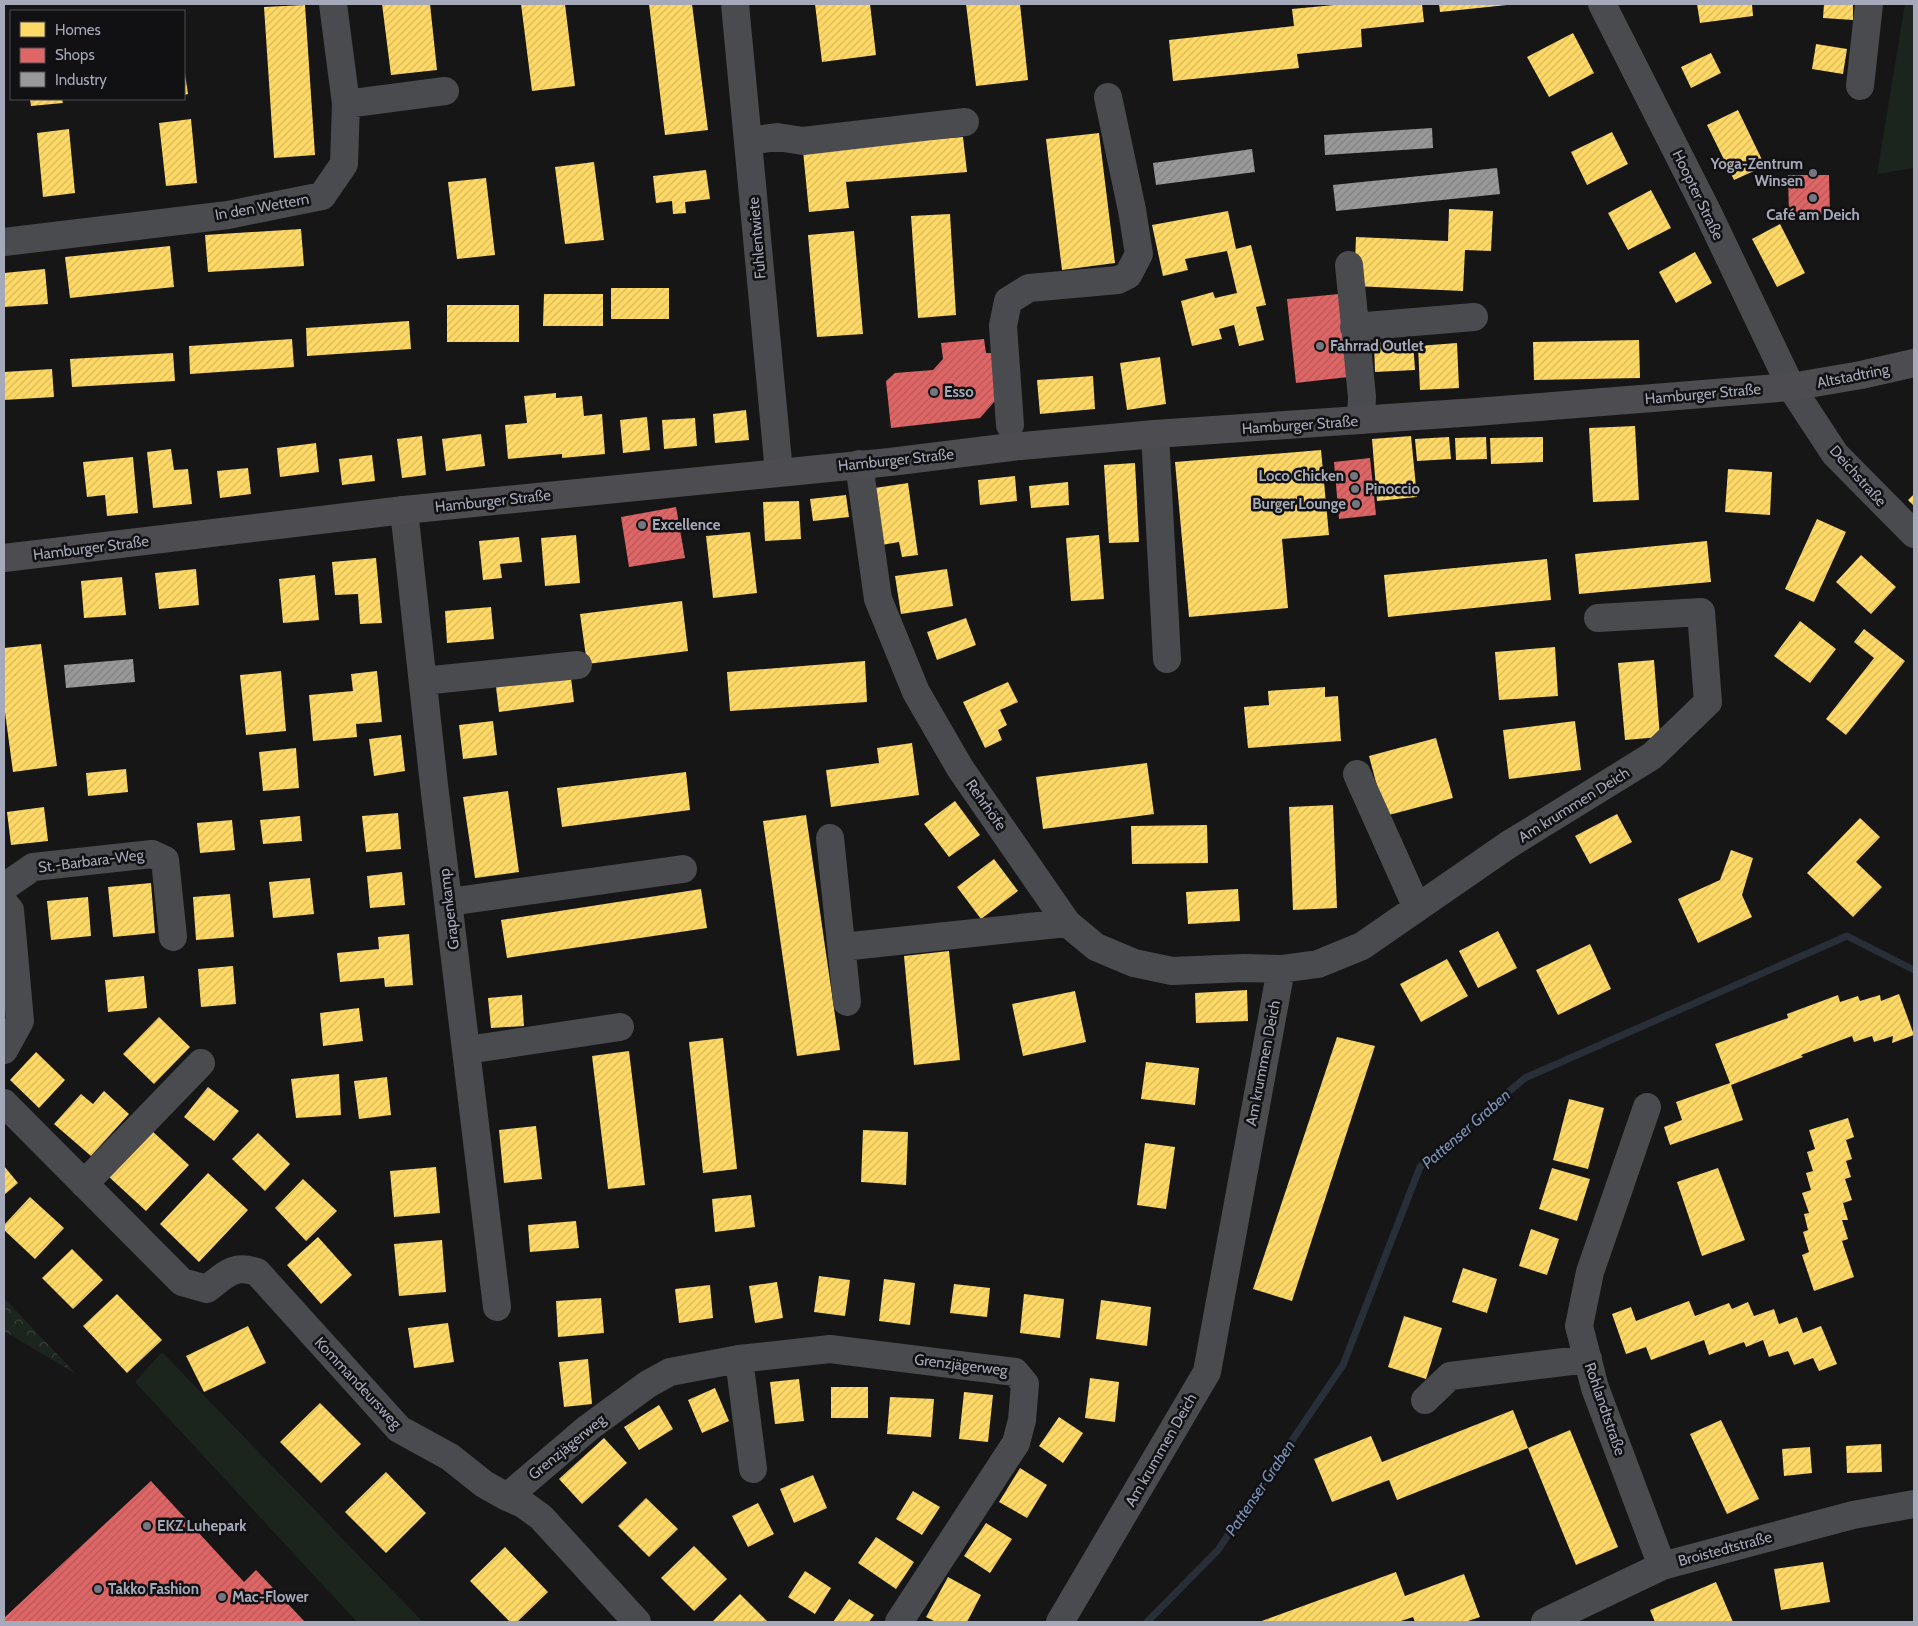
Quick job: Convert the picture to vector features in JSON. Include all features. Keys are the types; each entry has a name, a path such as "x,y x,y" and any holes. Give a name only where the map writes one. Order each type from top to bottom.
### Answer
{"main road":[{"name":"Altstadtring","path":"1791,387 1862,375 1914,363"},
{"name":"Hamburger Straße","path":"4,558 404,510 1011,447 1155,434 1791,387"}],"street":[{"name":"In den Wettern","path":"4,242 228,215 322,196 344,164 346,104 333,4"},
{"name":"Fuhlentwiete","path":"735,4 779,472"},
{"name":"Hoopter Straße","path":"1602,4 1711,220 1791,387"},
{"path":"1860,86 1869,4"},
{"path":"346,104 444,91"},
{"path":"1010,425 1003,326 1008,301 1029,288 1118,280 1128,274 1139,254 1132,210 1108,97"},
{"path":"748,141 776,137 804,141 965,122"},
{"path":"1349,265 1362,397 1361,420"},
{"path":"1354,327 1474,317"},
{"name":"Deichstraße","path":"1791,387 1835,454 1914,534"},
{"path":"1155,434 1167,659"},
{"name":"Rehrhöfe","path":"860,464 878,600 916,692 960,768 1067,922 1096,947 1134,963 1172,971 1244,968 1281,969"},
{"name":"Grapenkamp","path":"404,510 448,902 497,1306"},
{"name":"Am krummen Deich","path":"1060,1622 1207,1372 1281,969 1318,964 1362,946 1508,845 1652,756 1708,702 1701,612 1598,618"},
{"path":"423,680 578,665"},
{"path":"1357,774 1417,908"},
{"path":"830,838 848,1002"},
{"name":"St.-Barbara-Weg","path":"4,887 33,867 152,854 165,860 174,937"},
{"path":"448,902 683,869"},
{"path":"4,904 10,910 20,1021 4,1050"},
{"path":"842,947 1067,922"},
{"path":"466,1050 620,1027"},
{"path":"84,1184 201,1063"},
{"name":"Kommandeursweg","path":"4,1103 182,1282 207,1289 230,1272 244,1268 257,1272 399,1429 450,1457 484,1484 523,1504 541,1517 637,1622"},
{"name":"Rohlandtstraße","path":"1647,1106 1590,1272 1580,1326 1595,1388 1662,1566"},
{"name":"Grenzjägerweg","path":"508,1497 588,1428 648,1384 670,1372 739,1359 830,1349 1015,1372 1025,1384 1022,1420 1016,1443 899,1622"},
{"path":"739,1359 753,1469"},
{"path":"1425,1400 1450,1376 1588,1359"},
{"name":"Broistedtstraße","path":"1545,1622 1662,1566 1853,1515 1914,1504"}],"green space":[{"path":"1905,4 1914,4 1914,168 1877,174"},
{"path":"4,1298 76,1374 4,1331"},
{"path":"162,1352 423,1622 357,1622 135,1382"}],"building: Homes":[{"path":"382,4 430,4 437,70 391,75"},
{"path":"521,4 565,4 575,86 532,91"},
{"path":"649,4 692,4 708,130 665,135"},
{"path":"815,4 870,4 876,55 822,62"},
{"path":"966,4 1020,4 1028,80 976,86"},
{"path":"1345,4 1422,4 1424,22 1361,29 1362,47 1297,54 1299,68 1173,81 1169,40 1294,26 1292,9"},
{"path":"1439,4 1507,4 1507,5 1440,12"},
{"path":"1697,4 1752,4 1753,16 1700,23"},
{"path":"1824,4 1853,4 1853,20 1823,18"},
{"path":"305,5 315,155 274,158 264,7"},
{"path":"1573,33 1594,73 1549,97 1527,57"},
{"path":"1816,44 1847,49 1843,74 1812,69"},
{"path":"1711,53 1721,73 1691,88 1681,67"},
{"path":"185,74 188,94 185,95"},
{"path":"30,100 62,100 63,103 31,106"},
{"path":"1738,110 1765,166 1734,180 1707,125"},
{"path":"191,119 197,183 166,186 159,123"},
{"path":"69,129 75,193 43,197 37,133"},
{"path":"1612,132 1628,164 1587,185 1571,152"},
{"path":"1099,133 1115,263 1062,270 1046,139"},
{"path":"963,137 967,172 846,182 849,208 809,212 803,151"},
{"path":"594,162 604,240 565,244 555,167"},
{"path":"706,170 710,199 685,202 686,213 673,214 672,201 656,203 653,176"},
{"path":"486,178 495,255 457,259 448,182"},
{"path":"1651,190 1671,228 1628,250 1608,213"},
{"path":"1449,209 1493,211 1491,251 1465,250 1463,291 1354,286 1356,237 1448,241"},
{"path":"1228,211 1236,249 1251,245 1266,305 1256,307 1264,340 1239,346 1234,325 1219,329 1222,339 1192,346 1181,301 1213,292 1215,298 1237,293 1227,251 1185,259 1188,270 1163,276 1152,225"},
{"path":"950,214 956,315 918,318 911,216"},
{"path":"1780,224 1805,273 1777,287 1752,239"},
{"path":"301,229 304,266 208,272 205,235"},
{"path":"854,231 863,334 817,337 808,235"},
{"path":"170,246 174,287 70,298 65,257"},
{"path":"1695,252 1712,283 1676,303 1659,272"},
{"path":"45,269 48,304 4,307 4,273"},
{"path":"611,288 669,288 669,319 611,319"},
{"path":"544,294 603,294 603,326 543,326"},
{"path":"447,305 519,305 519,342 447,342"},
{"path":"409,321 411,349 307,356 306,328"},
{"path":"292,339 294,367 190,374 189,346"},
{"path":"1639,340 1640,378 1534,380 1533,342"},
{"path":"1413,341 1415,370 1375,372 1374,343"},
{"path":"1457,343 1459,388 1420,390 1418,346"},
{"path":"173,353 175,381 72,387 70,359"},
{"path":"1160,357 1166,404 1127,410 1120,363"},
{"path":"52,369 54,397 4,400 4,372"},
{"path":"1093,376 1095,409 1040,414 1037,380"},
{"path":"556,393 556,398 582,396 584,416 602,414 605,454 562,458 562,454 508,459 505,425 527,423 524,396"},
{"path":"746,410 749,440 715,443 713,414"},
{"path":"647,417 650,450 623,453 620,420"},
{"path":"695,418 697,446 664,449 662,420"},
{"path":"1635,426 1639,500 1593,502 1589,428"},
{"path":"481,434 485,466 446,471 442,439"},
{"path":"422,436 426,475 402,478 397,439"},
{"path":"1411,436 1417,497 1377,501 1372,439"},
{"path":"1449,437 1451,459 1417,461 1415,439"},
{"path":"1486,437 1487,459 1456,460 1455,438"},
{"path":"1543,437 1543,462 1491,464 1490,438"},
{"path":"316,443 319,472 280,477 277,448"},
{"path":"171,449 174,470 188,469 192,504 153,508 147,452"},
{"path":"1321,450 1329,535 1282,539 1288,608 1189,617 1175,462"},
{"path":"372,455 375,481 342,485 339,459"},
{"path":"133,457 138,513 107,516 105,495 87,497 83,462"},
{"path":"1135,463 1139,542 1109,543 1104,465"},
{"path":"248,468 251,494 220,498 217,471"},
{"path":"1728,469 1772,472 1770,515 1725,512"},
{"path":"1015,476 1017,501 980,505 978,480"},
{"path":"1068,482 1069,505 1031,508 1029,486"},
{"path":"908,483 918,555 902,557 899,542 876,546 868,489"},
{"path":"1914,494 1914,506 1908,500"},
{"path":"846,495 849,517 813,521 810,499"},
{"path":"799,501 801,539 765,541 763,502"},
{"path":"1817,519 1846,532 1814,602 1785,589"},
{"path":"750,532 757,593 713,598 706,536"},
{"path":"576,535 580,583 545,586 541,538"},
{"path":"1099,535 1104,599 1071,601 1066,538"},
{"path":"519,537 522,562 500,564 502,578 483,580 479,541"},
{"path":"1707,541 1711,582 1579,594 1575,554"},
{"path":"1861,555 1896,587 1871,614 1836,582"},
{"path":"376,558 382,623 360,624 358,594 335,595 332,562"},
{"path":"1547,559 1551,600 1388,617 1384,575"},
{"path":"196,569 199,605 159,609 155,573"},
{"path":"947,569 953,606 901,614 895,576"},
{"path":"315,575 319,620 283,623 279,579"},
{"path":"122,577 126,615 84,618 81,581"},
{"path":"682,601 688,651 587,664 580,614"},
{"path":"491,607 494,639 447,643 445,611"},
{"path":"966,618 976,645 937,660 927,632"},
{"path":"1800,621 1836,649 1810,683 1774,656"},
{"path":"1864,629 1905,661 1846,735 1826,719 1874,658 1854,642"},
{"path":"41,644 57,766 13,772 4,705 4,648"},
{"path":"1555,647 1558,696 1499,700 1495,652"},
{"path":"1654,660 1660,737 1625,740 1618,663"},
{"path":"865,661 867,702 730,711 727,672"},
{"path":"281,671 286,731 246,735 240,675"},
{"path":"377,671 382,722 356,724 357,737 313,741 309,695 353,691 351,674"},
{"path":"571,678 574,702 499,712 496,687"},
{"path":"1008,682 1018,702 1000,710 1007,725 998,730 1002,740 985,748 963,702"},
{"path":"1325,687 1325,697 1338,696 1341,741 1248,748 1244,707 1269,705 1268,691"},
{"path":"493,721 497,755 463,759 459,725"},
{"path":"1575,721 1581,770 1509,779 1503,730"},
{"path":"401,735 405,771 374,776 369,739"},
{"path":"1436,738 1453,798 1385,816 1369,756"},
{"path":"912,743 919,795 831,807 826,770 879,763 877,748"},
{"path":"296,748 299,788 263,791 259,752"},
{"path":"1147,763 1154,814 1043,829 1036,777"},
{"path":"126,769 128,792 88,796 86,773"},
{"path":"686,772 690,810 562,827 557,788"},
{"path":"508,791 519,872 475,878 463,797"},
{"path":"955,801 980,835 949,857 924,824"},
{"path":"1333,805 1337,908 1293,910 1289,807"},
{"path":"44,807 48,841 11,845 7,812"},
{"path":"398,813 401,849 366,852 362,816"},
{"path":"1617,814 1632,842 1590,864 1575,836"},
{"path":"806,815 840,1050 797,1056 763,821"},
{"path":"300,816 302,841 263,844 260,820"},
{"path":"1860,818 1880,837 1856,862 1882,887 1853,917 1807,873"},
{"path":"232,820 235,850 200,853 197,823"},
{"path":"1207,825 1208,863 1132,864 1131,826"},
{"path":"1731,850 1753,858 1742,895 1752,917 1698,943 1678,899 1720,880"},
{"path":"994,859 1018,891 981,919 957,887"},
{"path":"402,872 405,905 370,908 367,876"},
{"path":"310,878 314,914 273,918 269,882"},
{"path":"151,883 155,933 113,937 108,887"},
{"path":"701,889 707,928 507,958 501,920"},
{"path":"1238,889 1240,921 1188,924 1186,892"},
{"path":"230,894 234,937 196,940 193,897"},
{"path":"88,897 91,936 51,940 47,901"},
{"path":"1498,931 1517,968 1478,988 1459,951"},
{"path":"409,934 413,985 385,987 384,978 340,982 337,953 379,949 378,937"},
{"path":"1590,944 1611,989 1558,1015 1536,970"},
{"path":"949,951 960,1060 914,1065 904,956"},
{"path":"1447,959 1468,996 1421,1022 1400,984"},
{"path":"233,966 236,1004 201,1007 198,969"},
{"path":"144,976 147,1008 108,1012 105,980"},
{"path":"1247,990 1248,1021 1196,1023 1195,993"},
{"path":"1075,991 1086,1042 1023,1056 1012,1004"},
{"path":"1899,994 1914,1035 1892,1043 1893,1036 1874,1042 1872,1036 1854,1042 1852,1036 1801,1055 1803,1057 1731,1085 1743,1120 1670,1145 1664,1127 1682,1120 1676,1102 1730,1083 1715,1044 1788,1018 1787,1014 1838,995 1840,1002 1858,996 1860,1001 1880,995 1881,1001"},
{"path":"522,995 524,1026 491,1028 488,998"},
{"path":"359,1008 363,1041 323,1046 320,1013"},
{"path":"159,1017 190,1047 154,1084 123,1054"},
{"path":"1337,1037 1375,1046 1292,1301 1253,1289"},
{"path":"723,1038 737,1169 703,1173 689,1042"},
{"path":"629,1051 645,1185 608,1189 592,1056"},
{"path":"36,1052 65,1080 39,1108 10,1080"},
{"path":"1146,1062 1199,1068 1195,1105 1141,1099"},
{"path":"339,1074 341,1115 296,1118 291,1079"},
{"path":"387,1077 391,1115 359,1119 354,1081"},
{"path":"208,1087 239,1111 214,1141 184,1117"},
{"path":"104,1091 129,1114 91,1156 54,1124 81,1094 93,1104"},
{"path":"1569,1099 1604,1108 1588,1169 1553,1160"},
{"path":"1848,1118 1854,1137 1846,1140 1852,1159 1846,1161 1851,1177 1845,1179 1852,1200 1843,1203 1848,1220 1842,1220 1848,1239 1842,1241 1854,1277 1814,1291 1802,1255 1809,1252 1803,1232 1808,1230 1804,1214 1809,1213 1802,1193 1811,1190 1806,1173 1813,1171 1807,1152 1815,1149 1809,1130"},
{"path":"536,1126 542,1179 504,1183 499,1130"},
{"path":"151,1130 189,1165 146,1211 108,1176"},
{"path":"863,1130 908,1132 906,1185 861,1182"},
{"path":"258,1133 290,1164 265,1191 232,1159"},
{"path":"1145,1143 1175,1147 1166,1209 1137,1205"},
{"path":"4,1166 18,1183 4,1195"},
{"path":"436,1167 440,1213 394,1217 390,1171"},
{"path":"1552,1168 1590,1179 1577,1221 1539,1209"},
{"path":"1718,1168 1745,1240 1702,1256 1677,1182"},
{"path":"208,1173 248,1210 199,1262 160,1224"},
{"path":"303,1179 337,1211 306,1241 275,1208"},
{"path":"751,1195 755,1227 715,1232 712,1199"},
{"path":"30,1197 64,1228 35,1259 4,1230 4,1225"},
{"path":"576,1221 579,1248 530,1252 528,1225"},
{"path":"1531,1229 1559,1239 1547,1275 1519,1266"},
{"path":"318,1237 352,1275 321,1304 287,1265"},
{"path":"442,1240 446,1292 399,1296 394,1244"},
{"path":"72,1249 103,1280 73,1309 42,1278"},
{"path":"1463,1268 1497,1279 1487,1313 1452,1302"},
{"path":"819,1276 850,1280 845,1316 814,1312"},
{"path":"884,1279 915,1283 910,1325 879,1321"},
{"path":"777,1282 783,1318 755,1323 749,1286"},
{"path":"954,1284 990,1288 987,1317 950,1313"},
{"path":"710,1285 713,1318 679,1323 675,1289"},
{"path":"117,1294 162,1340 127,1373 83,1326"},
{"path":"1024,1294 1064,1299 1060,1338 1020,1333"},
{"path":"601,1298 604,1333 558,1337 556,1301"},
{"path":"1101,1300 1151,1307 1147,1346 1096,1339"},
{"path":"1689,1301 1695,1316 1729,1303 1732,1309 1748,1302 1754,1316 1774,1309 1779,1324 1797,1317 1803,1333 1821,1326 1837,1364 1819,1371 1813,1358 1794,1365 1788,1351 1769,1357 1763,1340 1746,1347 1744,1342 1709,1355 1704,1340 1651,1360 1646,1347 1626,1354 1612,1314 1631,1307 1636,1321"},
{"path":"1404,1316 1442,1328 1426,1379 1388,1367"},
{"path":"448,1323 454,1362 414,1368 408,1328"},
{"path":"248,1326 266,1363 204,1392 186,1356"},
{"path":"588,1359 592,1404 564,1407 559,1362"},
{"path":"1090,1378 1119,1382 1115,1422 1085,1418"},
{"path":"799,1379 804,1421 775,1424 770,1382"},
{"path":"831,1387 868,1387 868,1418 831,1418"},
{"path":"715,1388 729,1421 702,1433 688,1400"},
{"path":"964,1392 993,1395 988,1442 959,1439"},
{"path":"890,1397 934,1399 931,1437 887,1434"},
{"path":"320,1403 361,1444 321,1483 280,1442"},
{"path":"659,1405 673,1429 639,1450 624,1427"},
{"path":"1513,1410 1528,1448 1397,1500 1389,1480 1332,1502 1314,1459 1371,1436 1382,1462"},
{"path":"1059,1417 1083,1433 1063,1463 1039,1446"},
{"path":"1721,1420 1759,1499 1727,1514 1690,1434"},
{"path":"1570,1430 1618,1547 1576,1565 1528,1448"},
{"path":"604,1438 627,1463 582,1504 559,1479"},
{"path":"1881,1444 1882,1472 1847,1473 1846,1446"},
{"path":"1810,1447 1812,1473 1784,1476 1782,1449"},
{"path":"1020,1468 1047,1485 1027,1518 999,1502"},
{"path":"386,1472 426,1513 386,1553 345,1512"},
{"path":"813,1475 827,1508 794,1523 780,1489"},
{"path":"913,1491 940,1507 922,1535 896,1519"},
{"path":"646,1498 678,1529 649,1557 618,1526"},
{"path":"758,1503 774,1534 748,1547 732,1516"},
{"path":"986,1523 1012,1539 990,1573 964,1556"},
{"path":"876,1537 914,1562 896,1589 858,1563"},
{"path":"694,1546 727,1579 694,1611 661,1578"},
{"path":"505,1547 548,1592 517,1622 510,1622 470,1581"},
{"path":"1823,1562 1830,1602 1781,1610 1774,1569"},
{"path":"805,1571 831,1588 815,1614 788,1597"},
{"path":"1396,1572 1405,1596 1464,1574 1480,1617 1465,1622 1415,1622 1413,1617 1398,1622 1259,1622"},
{"path":"948,1577 981,1595 967,1622 936,1622 926,1617"},
{"path":"1716,1582 1733,1622 1655,1622 1650,1610"},
{"path":"740,1594 768,1622 712,1622"},
{"path":"849,1599 874,1615 869,1622 833,1622"}],"building: Shops":[{"path":"1788,175 1829,175 1830,214 1789,215"},
{"path":"1339,294 1348,377 1296,383 1287,299"},
{"name":"Esso","path":"984,339 986,353 998,353 1002,402 994,402 980,418 891,428 886,381 895,373 933,370 943,359 941,343"},
{"path":"1370,458 1376,515 1339,519 1334,462"},
{"path":"676,507 685,558 629,567 621,517"},
{"name":"EKZ Luhepark","path":"151,1481 244,1582 256,1570 305,1622 4,1622 4,1618"}],"building: Industry":[{"path":"1432,128 1433,148 1325,155 1324,135"},
{"path":"1252,149 1255,172 1156,185 1153,163"},
{"path":"1497,168 1500,194 1336,211 1333,185"},
{"path":"133,659 135,682 66,688 64,665"}],"waterway":[{"name":"Pattenser Graben","path":"1147,1622 1218,1550 1343,1365 1420,1167 1525,1078 1847,936 1914,970"}],"place":[{"name":"Yoga-Zentrum Winsen","path":"1813,173"},
{"name":"Café am Deich","path":"1813,198"},
{"name":"Fahrrad Outlet","path":"1320,346"},
{"name":"Esso","path":"934,392"},
{"name":"Loco Chicken","path":"1354,476"},
{"name":"Pinoccio","path":"1355,489"},
{"name":"Burger Lounge","path":"1356,504"},
{"name":"Excellence","path":"642,525"},
{"name":"EKZ Luhepark","path":"147,1526"},
{"name":"Takko Fashion","path":"98,1589"},
{"name":"Mac-Flower","path":"222,1597"}]}
